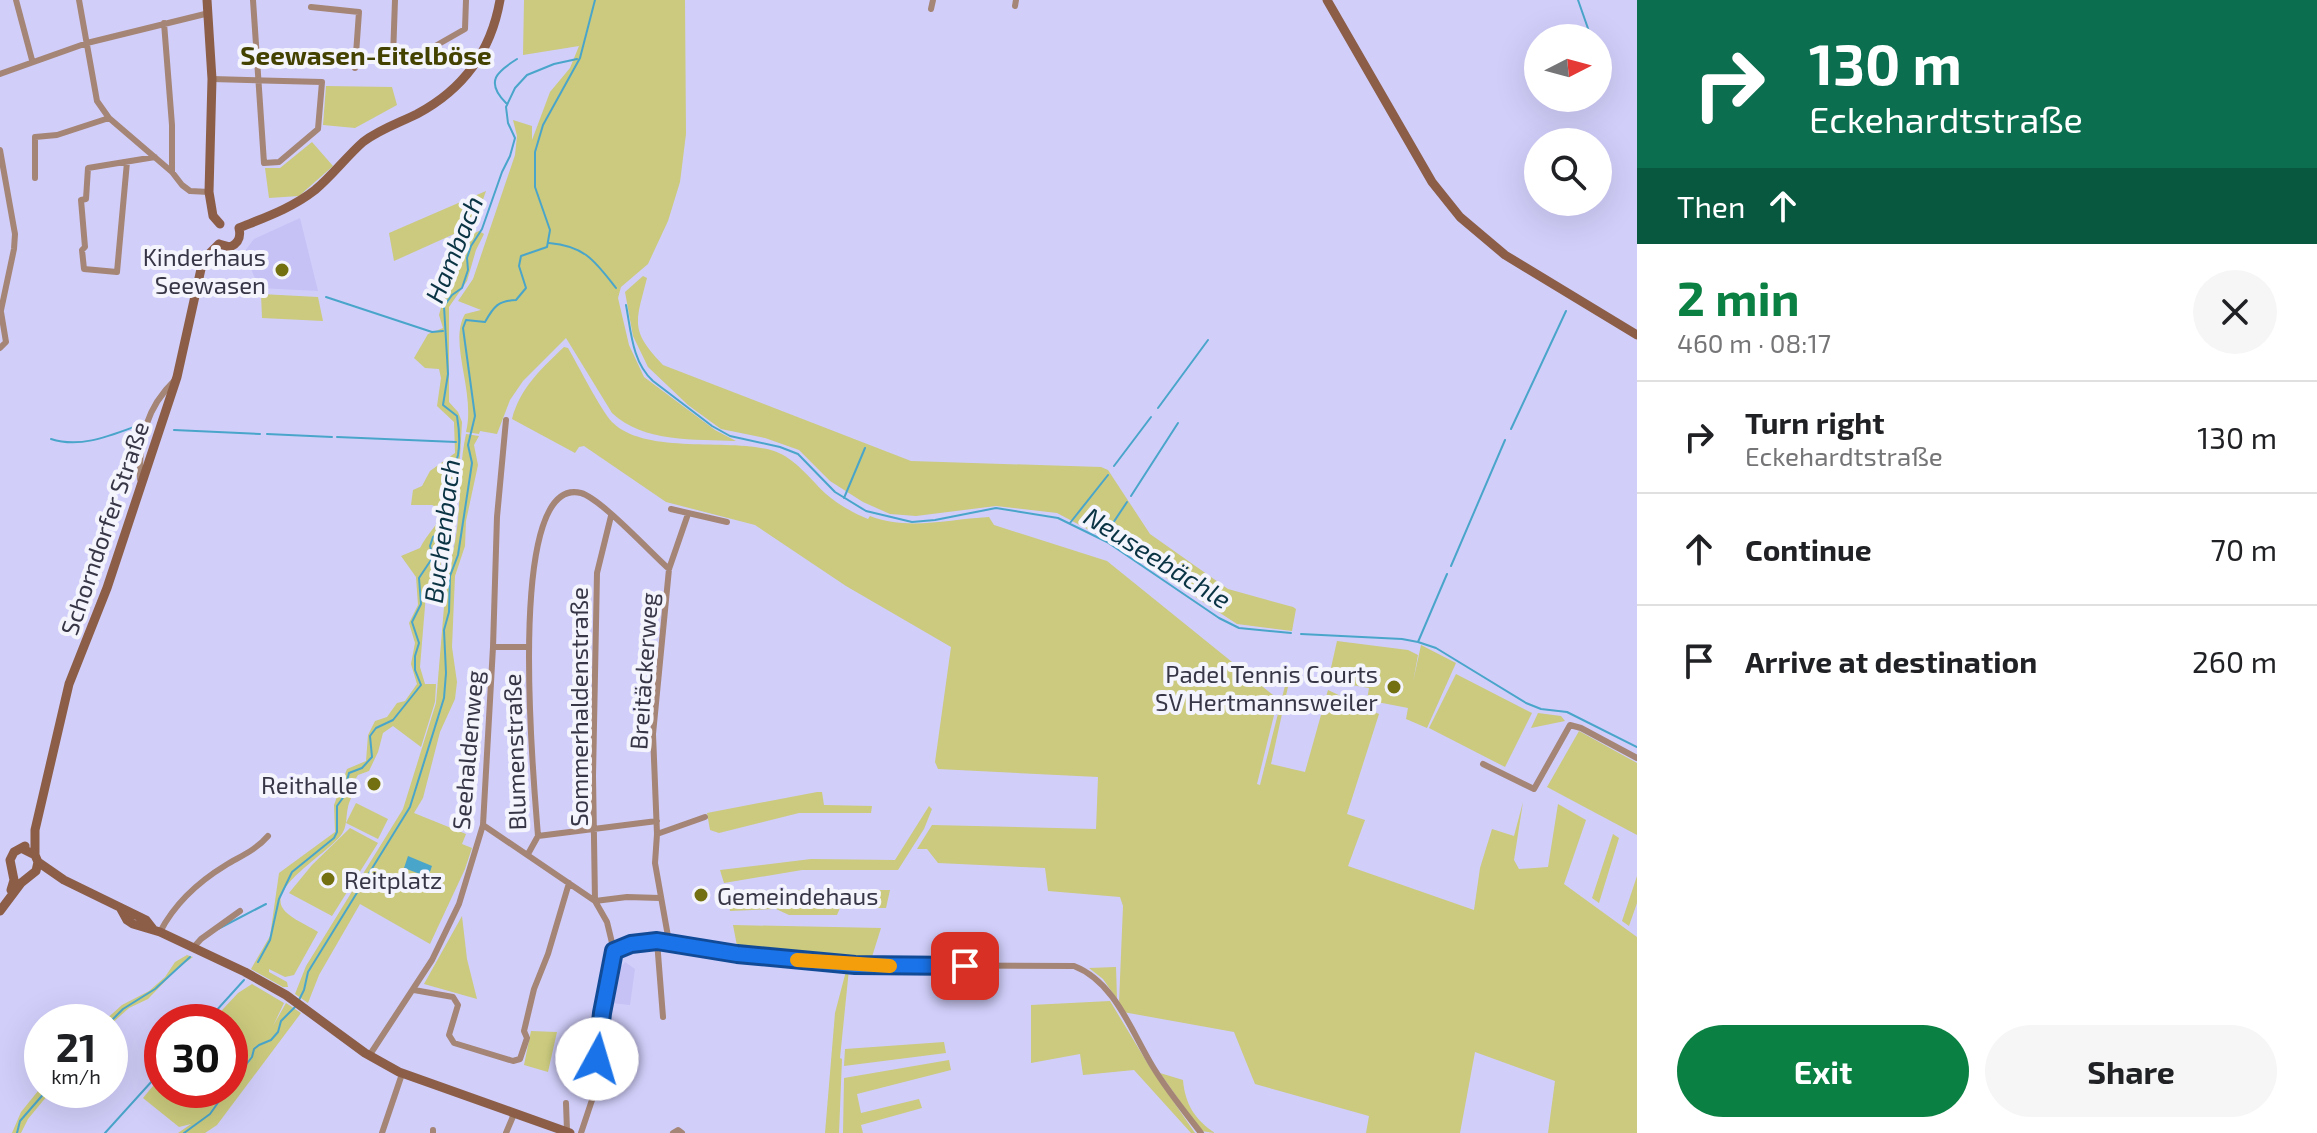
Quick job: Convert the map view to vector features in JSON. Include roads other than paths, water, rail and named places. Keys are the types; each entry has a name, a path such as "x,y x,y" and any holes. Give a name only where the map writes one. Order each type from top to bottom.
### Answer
{"street":[{"path":"16,0 32,60"},
{"path":"79,0 97,101 109,118 190,191 209,192"},
{"path":"207,0 212,79 209,192 213,216 220,224"},
{"path":"212,79 260,78 322,82 318,129 279,162 264,163 260,78 253,0"},
{"path":"395,0 393,57 402,61 409,61 465,29 466,0"},
{"path":"239,228 298,202 372,136 445,97 468,76 484,52 496,25 500,0"},
{"path":"931,9 933,0"},
{"path":"1327,0 1432,182 1460,217 1505,255 1637,335"},
{"path":"311,7 337,5 359,12 355,68"},
{"path":"0,74 32,60 87,43 209,13"},
{"path":"164,23 170,75 172,172"},
{"path":"35,178 35,137 57,135 109,118"},
{"path":"0,150 15,234 0,314 6,342 0,348"},
{"path":"127,162 117,272 84,269 81,200 86,199 88,168 155,157"},
{"path":"230,222 239,228 240,237 236,243 230,247 219,244 215,232 220,224 230,222"},
{"name":"Schorndorfer Straße","path":"36,858 35,830 69,684 107,588 177,377 201,269 208,255 219,244"},
{"path":"141,489 141,435 162,392 177,377"},
{"name":"Seehaldenweg","path":"367,1054 432,960 459,904 483,825 497,517 506,420"},
{"name":"Blumenstraße","path":"528,854 538,836 528,647 533,567 541,529 550,506 569,493 582,493 669,569"},
{"path":"671,509 727,522"},
{"name":"Breitäckerweg","path":"669,942 655,863 654,720 669,569 688,514"},
{"name":"Sommerhaldenstraße","path":"595,901 597,573 611,516"},
{"name":"Blumenstraße","path":"493,647 528,647"},
{"path":"1483,764 1534,789 1570,725 1637,758"},
{"path":"657,834 705,817"},
{"path":"538,836 657,821"},
{"path":"483,825 595,901 607,922 614,951 602,1013 592,1100 581,1133"},
{"name":"Schorndorfer Straße","path":"23,849 35,830"},
{"path":"156,930 184,896 222,867 254,850 268,836"},
{"path":"10,895 13,874 9,865 11,856 23,849 64,880 121,909 133,924 156,930 245,972 402,1074 569,1132 566,1103"},
{"path":"0,911 10,895 30,876 36,858"},
{"path":"13,874 64,880"},
{"path":"414,990 453,997 458,1005 449,1035 454,1043 513,1061 520,1059 527,1038 524,1031 534,989 569,883"},
{"path":"595,901 627,897 660,898"},
{"path":"193,948 240,911"},
{"path":"614,951 631,944 657,941 698,949 871,966 1074,966 1090,973 1107,989 1155,1069 1201,1133"},
{"path":"657,941 663,1017"},
{"path":"382,1133 402,1074"},
{"path":"506,1133 514,1114"},
{"path":"673,1133 678,1130 682,1133"}],"water":[{"path":"408,856 432,866 428,877 404,868"}],"waterway":[{"name":"Buchenbach","path":"299,1000 308,972 410,807 444,698 444,630 449,612 450,576 458,555 472,463 468,445 475,416 463,328 466,320 485,322 497,305 516,300 526,288 519,266 521,256 547,247 550,230 535,187 535,152 543,125 580,58 595,0"},
{"path":"1578,0 1586,24"},
{"path":"506,103 496,89 496,77 517,59"},
{"name":"Hambach","path":"258,962 270,940 279,899 292,872 334,838 337,832 337,806 350,788 347,781 349,773 362,768 372,757 370,736 376,728 393,720 421,685 415,670 419,643 412,622 421,604 419,578 433,557 430,546 433,537 441,532 448,519 448,480 459,446 457,416 443,405 448,374 444,306 462,288 471,246 482,229 510,156 515,138 508,123 506,107 515,88 527,75 577,59"},
{"name":"Neuseebächle","path":"549,243 572,248 588,256 616,288"},
{"path":"326,297 432,332 443,331"},
{"name":"Neuseebächle","path":"626,305 637,355 653,381 730,436 798,454 835,492 866,511 912,522 996,508 1058,518 1107,542 1219,618 1239,628 1291,633"},
{"path":"1511,429 1566,311"},
{"path":"1158,408 1208,340"},
{"path":"1114,466 1151,417"},
{"path":"1131,496 1178,423"},
{"path":"51,439 82,442 134,427"},
{"path":"174,430 260,434"},
{"path":"267,434 332,437"},
{"path":"337,437 456,442"},
{"path":"1451,566 1505,440"},
{"path":"844,498 865,448"},
{"path":"1070,523 1108,475"},
{"path":"1103,538 1127,502"},
{"path":"1418,642 1447,574"},
{"path":"1301,634 1402,639 1436,648 1526,703 1541,709 1567,712 1637,747"},
{"name":"Hambach","path":"218,929 266,904"},
{"name":"Hambach","path":"128,1006 155,989 190,957"},
{"path":"222,1004 244,980"},
{"name":"Buchenbach","path":"248,1062 254,1049 271,1040 278,1032 281,1021 296,1006"},
{"path":"105,1133 144,1090"},
{"name":"Hambach","path":"17,1133 20,1121 31,1108"},
{"name":"Buchenbach","path":"184,1133 214,1108"}],"place":[{"name":"Kinderhaus Seewasen","path":"282,270"},
{"name":"Padel Tennis Courts SV Hertmannsweiler","path":"1394,687"},
{"name":"Reithalle","path":"374,784"},
{"name":"Reitplatz","path":"328,879"},
{"name":"Gemeindehaus","path":"701,895"}],"district":[{"name":"Seewasen-Eitelböse","path":"366,54"}]}
